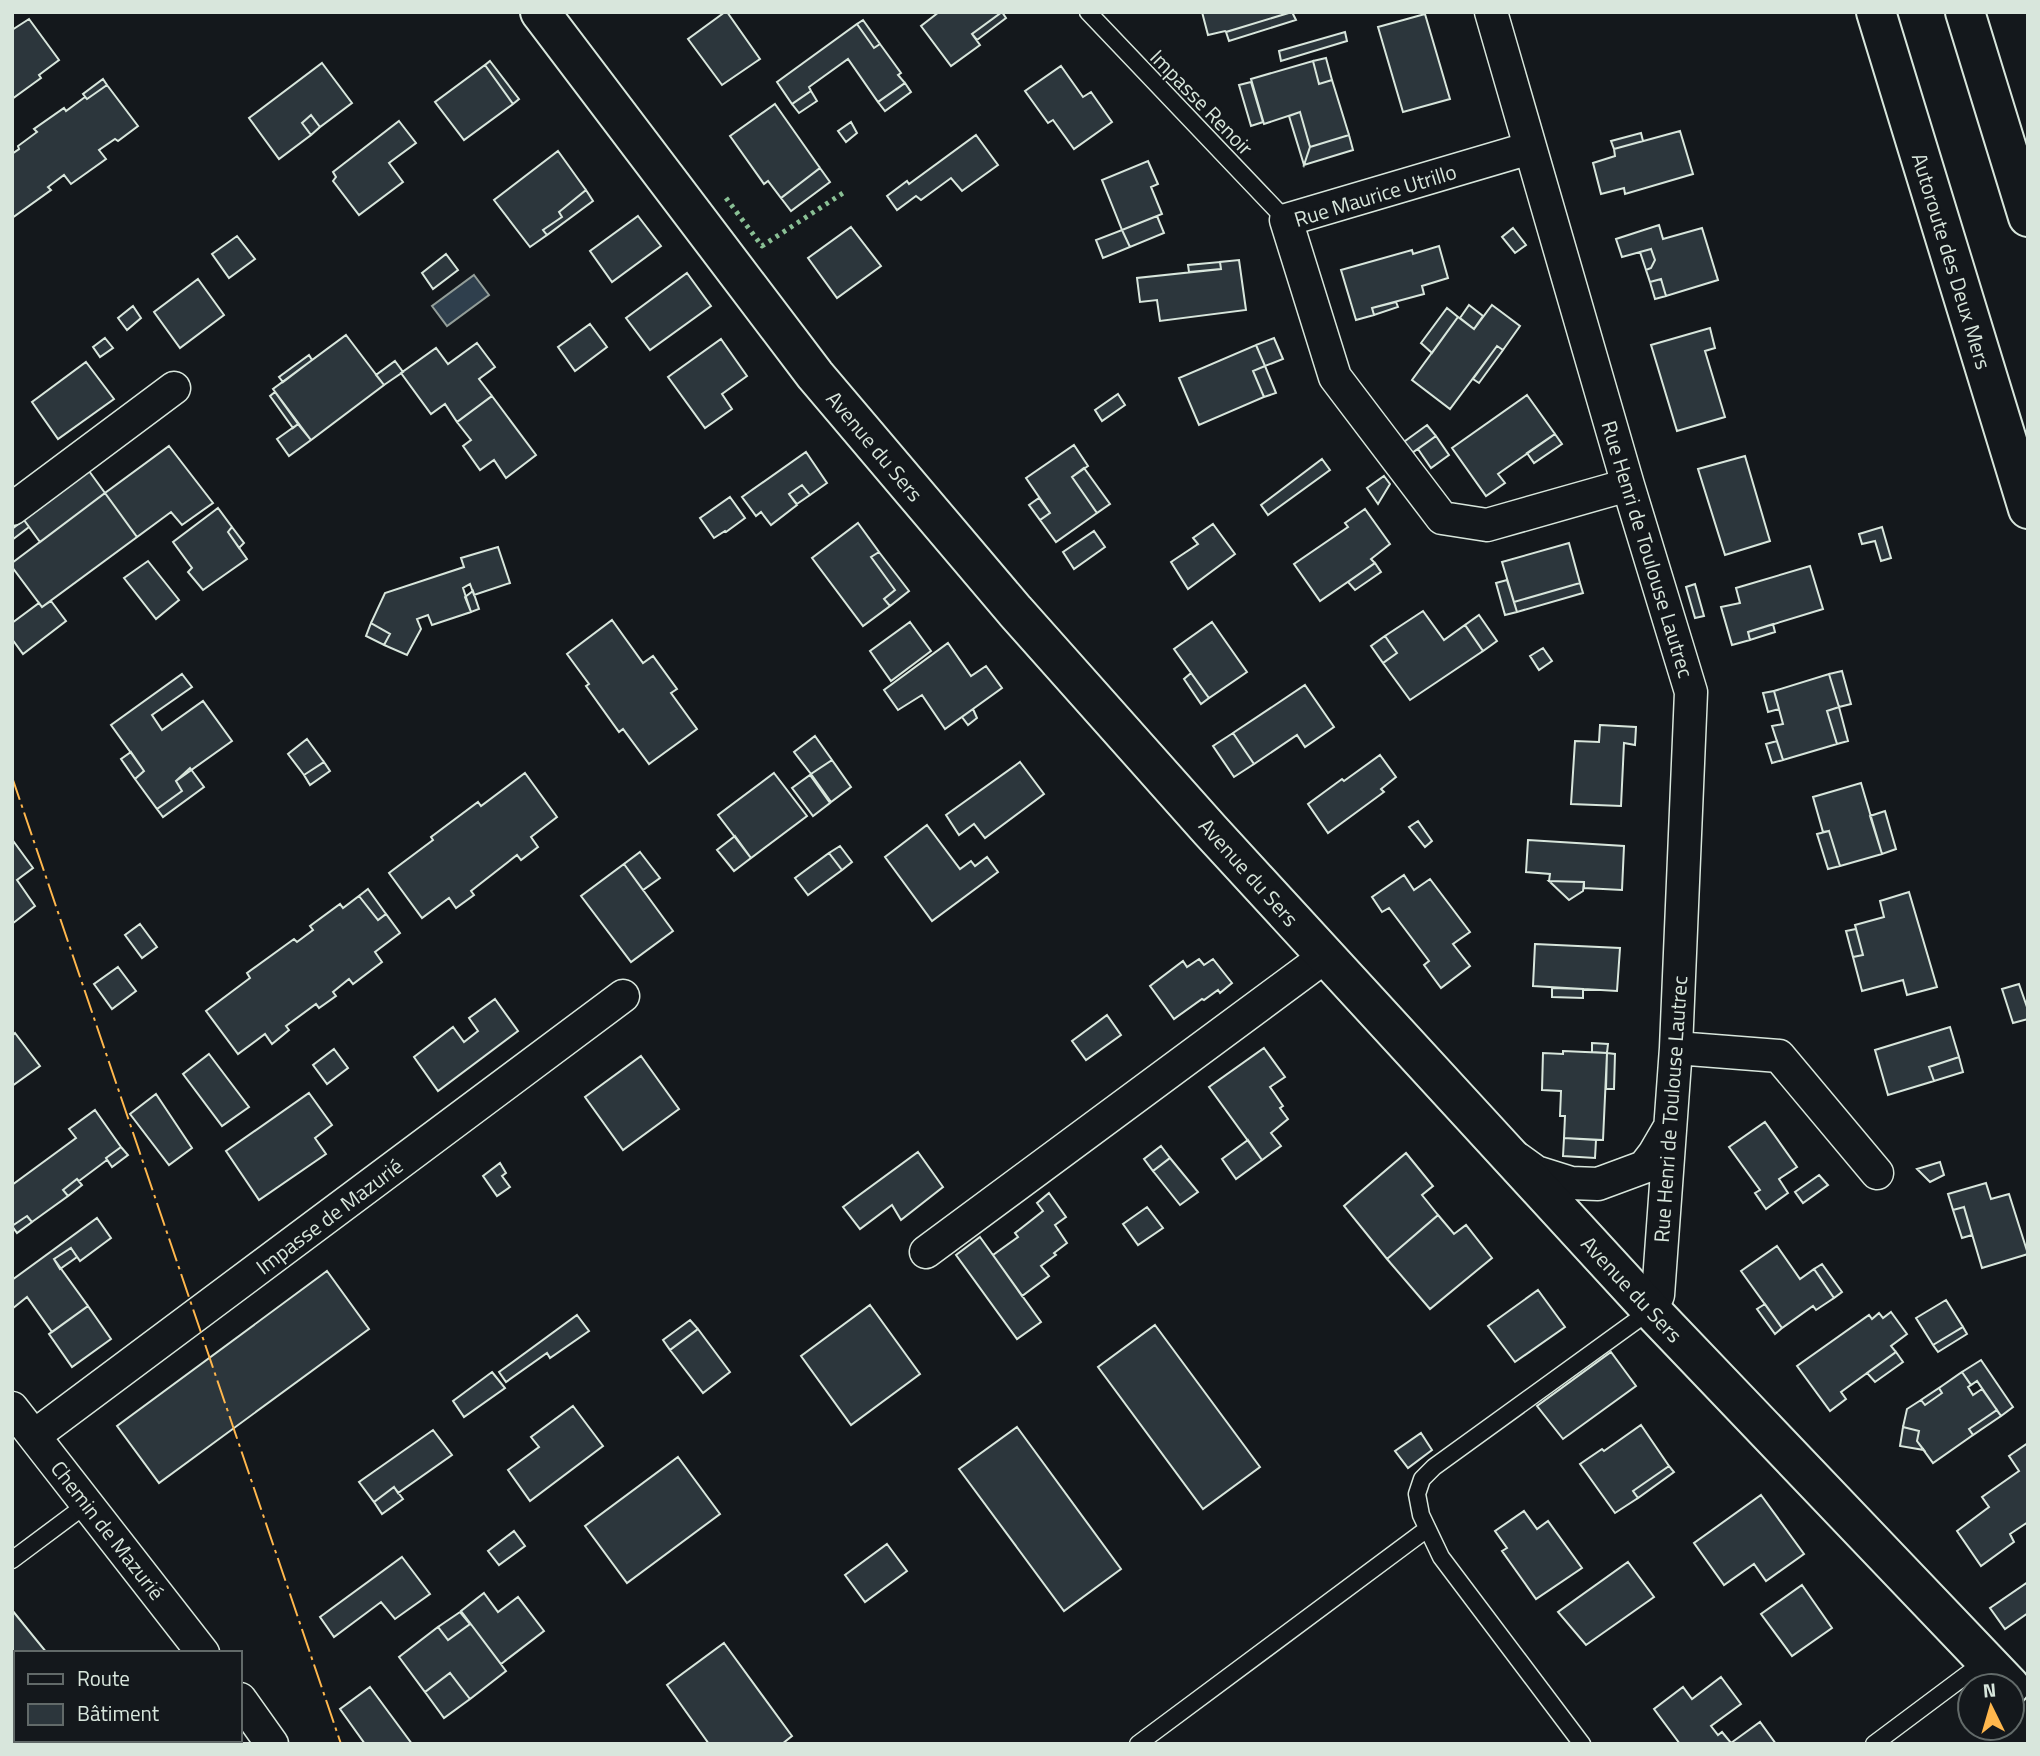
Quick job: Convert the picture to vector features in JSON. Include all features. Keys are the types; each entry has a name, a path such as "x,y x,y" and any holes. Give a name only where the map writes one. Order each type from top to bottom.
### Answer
{"main road":[{"name":"Avenue du Sers","path":"540,12 824,386 1015,611 1210,830 1651,1310 1996,1672"},
{"name":"Autoroute des Deux Mers","path":"1876,12 2028,509"},
{"path":"1965,12 2028,217"}],"street":[{"name":"Rue Henri de Toulouse Lautrec","path":"1490,12 1691,692 1676,1048 1658,1295 1651,1310"},
{"name":"Rue Maurice Utrillo","path":"1530,148 1286,220 1335,377 1442,518 1487,525 1628,485"},
{"path":"12,509 174,388"},
{"path":"926,1252 1326,956"},
{"name":"Impasse de Mazurié","path":"34,1436 623,996"},
{"path":"1676,1048 1779,1056 1877,1173"},
{"path":"1498,1144 1536,1172 1572,1183 1598,1184 1644,1167 1670,1125"},
{"name":"Chemin de Mazurié","path":"12,1408 201,1651"},
{"path":"242,1702 271,1744"}],"lane":[{"name":"Impasse Renoir","path":"1088,12 1286,220"},
{"path":"1582,1744 1441,1557 1421,1515 1417,1494 1422,1479 1434,1467 1651,1310"},
{"path":"12,1560 87,1504"},
{"path":"1138,1744 1427,1530"},
{"path":"1874,1744 1956,1702"}],"water":[{"path":"474,275 489,295 447,326 432,306"}],"building":[{"path":"725,12 760,59 722,85 688,39"},
{"path":"939,12 1002,12 972,34 980,45 951,66 921,26"},
{"path":"1002,12 1006,18 977,40 972,34"},
{"path":"1202,12 1292,12 1208,35"},
{"path":"1292,12 1296,20 1229,41 1226,32"},
{"path":"1425,14 1450,99 1403,112 1378,27"},
{"path":"29,19 59,60 39,75 41,78 12,99 12,30"},
{"path":"863,20 880,44 874,48 857,24"},
{"path":"857,24 874,48 880,44 905,83 878,102 848,59 809,87 811,91 792,104 777,82"},
{"path":"1345,32 1347,41 1281,61 1279,51"},
{"path":"1326,58 1332,80 1319,84 1313,61"},
{"path":"490,61 519,99 513,104 485,65"},
{"path":"1313,61 1319,84 1332,80 1349,135 1310,147 1300,112 1264,124 1251,79"},
{"path":"322,63 352,103 320,127 311,115 302,123 311,135 279,159 249,118"},
{"path":"485,65 513,104 464,140 435,102"},
{"path":"1061,66 1083,97 1091,92 1112,122 1074,149 1053,120 1048,123 1025,91"},
{"path":"103,79 107,85 87,99 83,94"},
{"path":"1251,82 1263,122 1251,126 1239,85"},
{"path":"905,83 911,92 885,111 878,102"},
{"path":"107,85 138,126 118,141 115,139 99,150 106,159 71,184 64,175 48,187 51,190 12,218 12,154 37,132 34,129 64,108 66,111"},
{"path":"811,91 817,101 799,113 792,104"},
{"path":"775,104 820,168 781,198 768,181 764,184 730,136"},
{"path":"1300,112 1310,147 1304,165 1289,116"},
{"path":"311,115 320,127 311,135 302,123"},
{"path":"399,121 416,143 389,163 403,182 359,215 333,181 336,177 333,172"},
{"path":"851,122 857,133 846,142 838,131"},
{"path":"1680,131 1693,174 1625,194 1624,188 1601,194 1593,163 1615,156 1614,149"},
{"path":"1641,133 1643,141 1614,149 1611,141"},
{"path":"976,135 998,165 962,191 951,178 921,200 916,196 897,210 887,196 907,181 909,184"},
{"path":"1349,135 1353,150 1304,165 1310,147"},
{"path":"558,151 586,190 559,212 562,217 543,230 547,235 530,247 494,200"},
{"path":"1148,161 1158,184 1151,187 1162,214 1122,230 1102,180"},
{"path":"820,168 830,182 791,211 781,198"},
{"path":"586,190 593,201 547,235 543,230 562,217 559,212"},
{"path":"638,216 661,246 612,282 590,251"},
{"path":"1157,216 1164,233 1130,247 1122,230"},
{"path":"1659,225 1663,239 1702,228 1718,280 1666,296 1661,279 1650,282 1646,270 1651,268 1655,260 1651,249 1622,257 1616,239"},
{"path":"851,227 881,266 837,298 808,258"},
{"path":"1513,228 1526,245 1515,253 1502,237"},
{"path":"1122,230 1130,247 1103,258 1096,240"},
{"path":"237,236 255,259 229,278 212,254"},
{"path":"1439,246 1448,278 1422,286 1424,294 1372,308 1374,315 1356,320 1341,270 1412,250 1413,254"},
{"path":"1651,249 1655,260 1651,268 1646,270 1640,252"},
{"path":"446,254 458,270 433,289 422,273"},
{"path":"1239,260 1246,310 1160,321 1157,300 1140,302 1137,278 1221,269 1220,262"},
{"path":"1220,262 1221,269 1189,272 1188,265"},
{"path":"687,273 711,306 650,350 626,318"},
{"path":"198,279 224,315 180,348 154,312"},
{"path":"1661,279 1666,296 1655,299 1650,282"},
{"path":"1396,302 1398,307 1374,315 1372,308"},
{"path":"1469,305 1483,316 1474,329 1460,318"},
{"path":"1492,305 1520,326 1503,350 1497,346 1450,409 1412,380 1458,317 1474,329"},
{"path":"133,306 141,318 127,330 118,318"},
{"path":"1447,308 1458,317 1432,353 1421,343"},
{"path":"590,324 607,347 575,371 558,347"},
{"path":"1710,328 1715,348 1705,351 1725,417 1677,431 1651,345"},
{"path":"346,335 384,385 311,440 273,389"},
{"path":"105,338 113,348 100,357 93,347"},
{"path":"1274,338 1283,359 1265,366 1256,345"},
{"path":"721,339 747,376 722,394 732,409 705,428 668,377"},
{"path":"477,343 495,367 479,379 492,396 457,422 445,404 431,414 401,373 436,348 448,364"},
{"path":"1256,345 1265,366 1253,371 1264,397 1199,425 1179,378"},
{"path":"1497,346 1503,350 1479,383 1473,379"},
{"path":"309,355 312,360 283,382 279,377"},
{"path":"395,361 403,372 384,385 376,375"},
{"path":"86,362 114,399 58,439 32,402"},
{"path":"1265,366 1276,393 1264,397 1253,371"},
{"path":"275,392 298,424 293,428 270,396"},
{"path":"1118,394 1125,405 1102,421 1095,410"},
{"path":"1527,395 1555,434 1498,474 1505,483 1486,496 1452,448"},
{"path":"492,396 536,455 506,478 494,460 480,470 463,446 471,440 457,422"},
{"path":"298,424 311,440 289,456 277,439"},
{"path":"1427,425 1436,436 1409,455 1401,444"},
{"path":"1555,434 1562,444 1534,463 1527,453"},
{"path":"1436,436 1449,455 1431,468 1418,449"},
{"path":"1074,445 1088,466 1072,477 1097,513 1056,542 1040,520 1050,513 1026,478"},
{"path":"169,446 213,503 182,525 171,512 137,537 105,493"},
{"path":"806,452 827,483 810,495 802,485 789,494 797,505 771,525 761,512 756,516 742,497"},
{"path":"1745,456 1770,541 1725,555 1698,469"},
{"path":"1322,459 1330,470 1268,515 1261,505"},
{"path":"1084,468 1110,504 1097,513 1072,477"},
{"path":"89,471 105,493 40,542 24,520"},
{"path":"1384,476 1390,484 1378,504 1367,488"},
{"path":"802,485 810,495 797,504 789,494"},
{"path":"105,493 137,537 42,607 12,567 12,563"},
{"path":"730,497 745,518 714,538 700,518"},
{"path":"1039,498 1050,513 1040,520 1029,505"},
{"path":"218,508 232,527 228,532 247,559 203,590 188,572 192,568 173,542"},
{"path":"1365,509 1390,544 1371,559 1375,563 1320,601 1294,564 1348,527 1345,523"},
{"path":"24,520 29,527 12,540 12,529"},
{"path":"858,523 879,552 871,557 895,590 884,599 890,606 863,626 812,558"},
{"path":"1213,524 1235,554 1188,589 1171,562 1198,544 1193,538"},
{"path":"232,527 244,543 239,548 228,532"},
{"path":"1882,527 1891,558 1881,561 1875,541 1862,544 1859,534"},
{"path":"1094,531 1105,547 1074,569 1063,552"},
{"path":"1569,543 1580,583 1514,602 1502,562"},
{"path":"498,547 510,583 474,595 470,584 463,588 471,612 432,625 428,615 417,619 421,629 407,655 384,645 390,634 371,623 385,593 464,567 461,558"},
{"path":"879,552 909,591 890,606 884,599 895,590 871,557"},
{"path":"148,561 179,600 156,619 124,578"},
{"path":"1375,563 1381,572 1355,590 1348,582"},
{"path":"1810,566 1823,609 1748,632 1750,640 1732,645 1721,607 1740,603 1736,588"},
{"path":"1507,580 1517,612 1505,615 1496,583"},
{"path":"1580,583 1583,593 1517,612 1514,602"},
{"path":"1695,584 1704,616 1695,618 1686,587"},
{"path":"473,591 479,609 471,612 465,597"},
{"path":"51,601 66,621 23,654 12,639 12,623 39,603 42,607"},
{"path":"1423,611 1444,640 1465,625 1483,651 1410,700 1383,663 1397,653 1385,636"},
{"path":"1479,615 1497,641 1483,651 1465,625"},
{"path":"612,620 643,663 653,656 677,689 671,693 697,729 649,764 623,729 619,732 567,654"},
{"path":"910,622 931,651 891,681 870,651"},
{"path":"1212,622 1247,672 1209,698 1174,649"},
{"path":"371,623 390,634 384,645 366,636"},
{"path":"1773,624 1775,632 1750,640 1748,632"},
{"path":"1385,636 1397,653 1383,663 1371,646"},
{"path":"948,643 971,676 986,666 1002,688 945,729 922,695 898,710 884,690"},
{"path":"1543,648 1552,661 1539,670 1530,656"},
{"path":"1842,671 1851,704 1839,707 1829,674"},
{"path":"1191,673 1209,698 1201,704 1184,679"},
{"path":"182,674 192,687 152,715 162,730 203,701 232,741 176,781 182,791 157,809 135,779 144,771 111,725"},
{"path":"1829,674 1839,707 1827,711 1837,744 1783,760 1772,726 1783,724 1774,691"},
{"path":"1305,685 1334,727 1305,747 1297,735 1254,764 1233,733"},
{"path":"1774,691 1779,709 1768,712 1763,693"},
{"path":"1839,707 1848,741 1837,744 1827,711"},
{"path":"973,709 977,718 968,725 962,717"},
{"path":"1600,725 1636,727 1635,745 1624,743 1621,806 1571,804 1575,741 1599,742"},
{"path":"1233,733 1254,764 1234,777 1213,746"},
{"path":"815,736 832,760 811,774 794,752"},
{"path":"307,739 324,762 304,775 288,754"},
{"path":"1777,741 1783,760 1772,763 1766,744"},
{"path":"131,752 144,771 135,779 121,759"},
{"path":"1380,755 1396,777 1381,789 1384,792 1328,833 1308,804"},
{"path":"832,760 851,787 831,802 811,774"},
{"path":"324,762 330,771 310,785 304,775"},
{"path":"1020,762 1044,794 985,838 974,824 959,835 946,815"},
{"path":"190,768 204,787 163,817 157,809 182,791 176,781"},
{"path":"525,773 557,817 531,837 538,847 521,860 517,855 471,891 474,895 456,908 449,898 422,918 389,873 478,802 481,806"},
{"path":"774,773 807,816 751,858 718,815"},
{"path":"810,775 830,803 813,816 792,788"},
{"path":"1861,783 1882,854 1840,866 1829,831 1823,832 1813,797"},
{"path":"1885,811 1896,849 1882,854 1870,816"},
{"path":"1418,821 1432,841 1425,847 1409,827"},
{"path":"927,825 960,869 971,861 975,866 987,857 998,872 932,921 885,857"},
{"path":"1829,831 1840,866 1828,869 1817,834"},
{"path":"735,836 751,858 734,871 717,850"},
{"path":"1528,840 1624,846 1622,890 1584,888 1584,882 1549,881 1550,874 1526,872"},
{"path":"14,842 33,868 17,880 35,906 12,924 12,844"},
{"path":"840,846 852,862 842,870 829,853"},
{"path":"640,852 660,878 643,890 624,864"},
{"path":"829,853 842,870 808,895 795,878"},
{"path":"624,864 673,931 631,962 581,896"},
{"path":"1404,875 1414,890 1430,879 1470,932 1453,944 1470,966 1441,988 1424,965 1429,961 1389,908 1382,912 1372,897"},
{"path":"1549,881 1584,882 1583,891 1569,900"},
{"path":"368,889 386,914 378,920 359,896"},
{"path":"1909,892 1937,987 1907,995 1903,980 1862,991 1853,957 1863,955 1855,925 1884,917 1880,901"},
{"path":"359,896 378,920 386,914 400,933 375,952 382,962 353,984 349,979 333,992 336,996 319,1008 316,1004 286,1026 289,1030 272,1044 265,1034 238,1054 206,1011 250,978 247,973 294,939 297,942 313,930 310,926 340,904 343,908"},
{"path":"140,924 157,947 142,958 125,935"},
{"path":"1856,929 1863,955 1853,957 1846,931"},
{"path":"1535,944 1620,948 1617,991 1533,986"},
{"path":"1199,959 1204,965 1213,959 1232,983 1220,993 1218,990 1202,999 1174,1019 1150,986 1183,961 1187,967"},
{"path":"118,967 136,991 112,1009 94,984"},
{"path":"2019,984 2028,1010 2028,1019 2013,1023 2002,989"},
{"path":"1552,988 1583,989 1583,998 1552,997"},
{"path":"495,999 518,1031 438,1091 414,1057 453,1027 464,1042 478,1031 469,1018"},
{"path":"1107,1015 1121,1035 1086,1060 1072,1041"},
{"path":"1950,1027 1959,1057 1929,1067 1934,1081 1888,1095 1875,1050"},
{"path":"15,1033 40,1066 12,1086 12,1036"},
{"path":"1592,1043 1608,1044 1607,1053 1592,1052"},
{"path":"1264,1048 1285,1077 1270,1087 1288,1119 1271,1133 1281,1146 1262,1160 1209,1087"},
{"path":"334,1049 348,1068 327,1084 313,1065"},
{"path":"1563,1051 1607,1053 1603,1140 1564,1138 1565,1116 1560,1116 1561,1091 1542,1090 1543,1053 1563,1054"},
{"path":"1607,1053 1615,1054 1614,1089 1606,1089"},
{"path":"209,1054 249,1107 222,1126 183,1074"},
{"path":"641,1056 679,1109 623,1150 585,1097"},
{"path":"1959,1057 1963,1072 1934,1081 1929,1067"},
{"path":"309,1093 332,1125 315,1138 326,1154 259,1200 226,1151"},
{"path":"156,1094 192,1148 169,1165 130,1114"},
{"path":"95,1110 121,1147 79,1181 77,1179 63,1190 68,1196 32,1222 27,1216 12,1226 12,1185 76,1138 69,1129"},
{"path":"1765,1122 1797,1167 1779,1179 1788,1193 1766,1209 1755,1193 1760,1190 1729,1147"},
{"path":"1564,1138 1596,1140 1595,1158 1563,1156"},
{"path":"1248,1140 1262,1160 1236,1179 1222,1159"},
{"path":"1161,1146 1170,1158 1153,1171 1144,1159"},
{"path":"121,1147 128,1155 112,1167 106,1158"},
{"path":"918,1152 943,1187 901,1220 892,1205 860,1229 843,1207"},
{"path":"1406,1153 1433,1186 1422,1195 1438,1215 1387,1259 1344,1206"},
{"path":"1170,1158 1198,1192 1180,1205 1153,1171"},
{"path":"1940,1162 1944,1175 1930,1182 1917,1169"},
{"path":"500,1163 506,1173 502,1176 510,1187 497,1196 483,1176"},
{"path":"1819,1175 1828,1185 1803,1203 1795,1192"},
{"path":"77,1179 82,1185 68,1196 63,1190"},
{"path":"1986,1183 1991,1199 2009,1194 2028,1254 1982,1268 1964,1207 1953,1210 1948,1194"},
{"path":"1049,1193 1066,1217 1055,1225 1067,1243 1041,1266 1049,1276 1022,1296 993,1255 1018,1237 1015,1233 1043,1211 1037,1203"},
{"path":"1147,1207 1163,1228 1138,1245 1123,1224"},
{"path":"1964,1207 1972,1235 1962,1238 1953,1210"},
{"path":"1438,1215 1454,1234 1466,1225 1492,1258 1430,1309 1387,1259"},
{"path":"27,1216 32,1222 17,1233 12,1226"},
{"path":"97,1218 111,1238 80,1261 71,1248 54,1259 88,1306 52,1332 27,1297 12,1309 12,1280"},
{"path":"980,1237 1041,1322 1017,1339 956,1255"},
{"path":"1777,1246 1800,1279 1814,1269 1834,1298 1816,1310 1813,1306 1782,1328 1741,1271"},
{"path":"71,1248 77,1257 60,1269 54,1259"},
{"path":"1822,1264 1842,1292 1834,1298 1814,1269"},
{"path":"327,1271 369,1329 159,1483 117,1426"},
{"path":"1538,1290 1565,1327 1515,1362 1488,1326"},
{"path":"1946,1300 1963,1327 1933,1345 1916,1318"},
{"path":"1765,1304 1782,1328 1775,1334 1757,1309"},
{"path":"870,1305 920,1374 851,1425 801,1356"},
{"path":"88,1306 111,1339 72,1367 49,1334"},
{"path":"1891,1312 1907,1334 1891,1346 1896,1352 1841,1392 1846,1399 1830,1411 1797,1366 1869,1315 1872,1319 1879,1313 1883,1318"},
{"path":"577,1315 589,1331 550,1358 547,1353 506,1382 499,1372"},
{"path":"690,1320 698,1329 670,1350 663,1340"},
{"path":"1155,1325 1260,1467 1203,1509 1098,1367"},
{"path":"1963,1327 1967,1334 1938,1352 1933,1345"},
{"path":"698,1329 730,1372 703,1393 670,1350"},
{"path":"1611,1352 1636,1386 1563,1439 1537,1406"},
{"path":"1896,1352 1903,1362 1875,1382 1867,1373"},
{"path":"1981,1360 2013,1407 2001,1416 1977,1381 1971,1385 1962,1372"},
{"path":"492,1372 505,1388 464,1417 453,1401"},
{"path":"1962,1372 1971,1385 1968,1387 1973,1395 1982,1389 1997,1410 1969,1429 1973,1435 1933,1463 1917,1441 1919,1431 1903,1427 1907,1409 1921,1400 1925,1405 1942,1393 1939,1388"},
{"path":"1939,1388 1942,1393 1925,1405 1921,1400"},
{"path":"573,1406 603,1446 530,1501 508,1470 539,1447 531,1437"},
{"path":"1997,1410 2001,1416 1973,1435 1969,1429"},
{"path":"1641,1425 1669,1466 1633,1491 1638,1498 1615,1513 1580,1464"},
{"path":"1017,1427 1121,1569 1064,1611 959,1469"},
{"path":"1903,1427 1919,1431 1917,1441 1924,1450 1900,1446"},
{"path":"433,1430 452,1455 398,1493 394,1487 374,1502 359,1482"},
{"path":"1421,1433 1432,1450 1408,1468 1395,1451"},
{"path":"2028,1443 2028,1522 2010,1534 2014,1542 1981,1566 1957,1531 1989,1507 1982,1497 2019,1471 2009,1456"},
{"path":"678,1457 720,1514 627,1583 585,1526"},
{"path":"1669,1466 1674,1472 1638,1498 1633,1491"},
{"path":"394,1487 403,1499 382,1514 374,1502"},
{"path":"1761,1495 1804,1554 1766,1581 1754,1564 1724,1585 1694,1543"},
{"path":"1524,1511 1537,1529 1548,1521 1582,1568 1536,1599 1502,1551 1507,1548 1495,1531"},
{"path":"514,1531 525,1546 499,1565 488,1551"},
{"path":"887,1544 907,1571 865,1602 845,1575"},
{"path":"402,1557 430,1594 395,1619 381,1602 334,1637 320,1617"},
{"path":"1628,1562 1654,1597 1586,1645 1558,1612"},
{"path":"2028,1582 2028,1613 2005,1629 1990,1608"},
{"path":"1802,1585 1832,1628 1792,1656 1761,1614"},
{"path":"484,1593 498,1612 518,1597 544,1631 501,1664 461,1611"},
{"path":"12,1610 45,1651 14,1651 14,1742 122,1742 12,1744"},
{"path":"461,1611 506,1671 470,1699 450,1673 425,1692 399,1657 438,1627 448,1640 470,1624"},
{"path":"460,1612 470,1624 448,1640 438,1627"},
{"path":"724,1643 792,1736 782,1744 709,1744 667,1685"},
{"path":"450,1673 470,1699 444,1718 425,1692"},
{"path":"1721,1677 1741,1704 1711,1726 1718,1735 1722,1732 1731,1743 1760,1722 1776,1744 1680,1744 1654,1709 1683,1687 1692,1699"},
{"path":"370,1687 412,1744 365,1744 340,1709"}],"hedge":[{"path":"726,198 762,246 843,193"}],"power":[{"path":"12,777 341,1744"}]}
